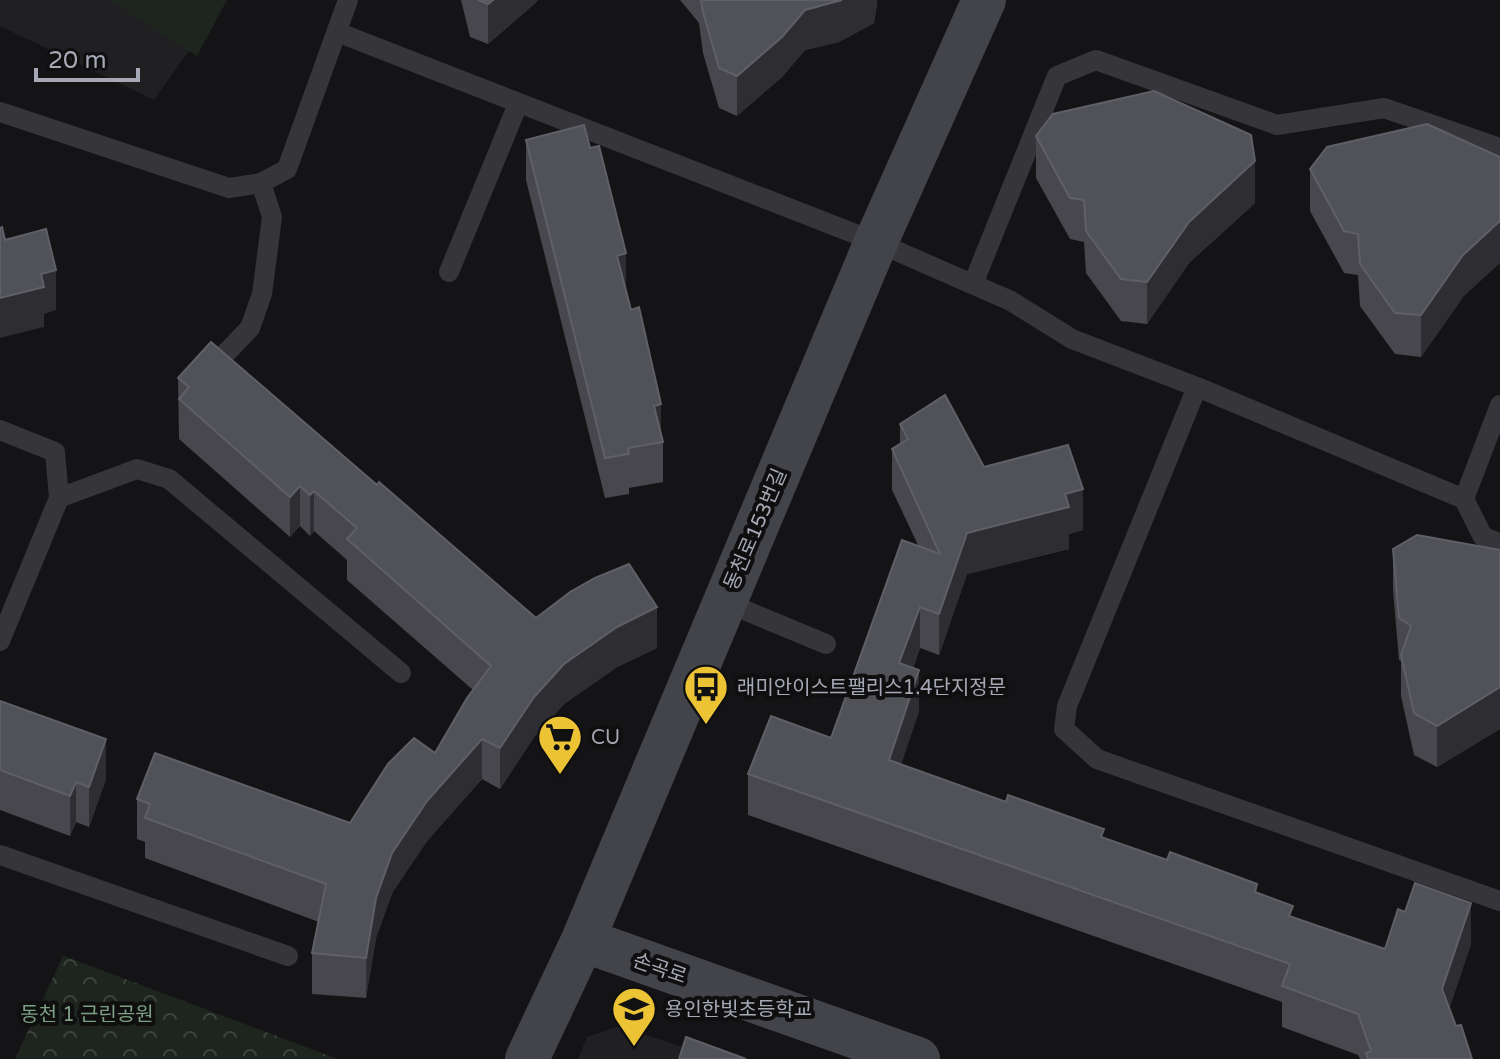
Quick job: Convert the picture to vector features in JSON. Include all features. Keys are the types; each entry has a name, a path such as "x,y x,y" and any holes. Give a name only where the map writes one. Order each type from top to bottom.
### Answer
{"street":[{"name":"동천로153번길","path":"527,1059 583,940 876,242 984,0"},
{"name":"손곡로","path":"583,940 918,1059"}],"lane":[{"path":"0,112 229,188 261,183 287,169 348,0"},
{"path":"337,32 876,242 1011,301 1072,339 1197,387 1464,499 1483,537 1500,543"},
{"path":"973,284 1057,76 1096,60 1277,125 1384,108 1500,148"},
{"path":"449,272 518,104"},
{"path":"224,355 250,328 262,294 272,217 261,183"},
{"path":"1197,387 1067,706 1064,729 1097,759 1500,901"},
{"path":"1464,499 1500,405"},
{"path":"0,430 55,452 59,498 0,641"},
{"path":"59,498 137,469 169,479 401,673"},
{"path":"725,602 826,644"},
{"path":"0,855 288,956"}],"shaded area":[{"path":"0,0 225,0 154,100 0,26"},
{"name":"용인한빛초등학교","path":"619,1026 719,1059 578,1059 587,1037"}],"green space":[{"path":"109,0 227,0 197,56"},
{"name":"동천 1 근린공원","path":"64,956 338,1059 15,1059"}],"building":[{"path":"701,0 842,0 805,10 782,37 737,76 719,68"},
{"path":"1154,91 1251,135 1255,161 1189,222 1147,282 1121,279 1086,231 1084,200 1070,198 1036,136 1053,114"},
{"path":"1427,124 1500,157 1500,221 1463,255 1421,315 1395,313 1360,264 1358,234 1344,231 1310,169 1327,147"},
{"path":"584,125 590,148 599,146 626,253 617,256 631,310 639,307 661,404 654,406 663,442 628,448 629,454 605,458 526,140"},
{"path":"2,227 5,240 46,229 56,270 41,274 44,287 0,298"},
{"path":"211,342 536,618 570,592 629,564 657,607 617,627 564,664 534,697 500,748 482,739 427,801 392,853 376,898 366,958 312,953 326,884 145,818 150,804 137,799 155,753 350,823 388,764 414,738 435,753 467,698 491,666 347,539 357,528 314,491 310,495 300,486 290,497 179,399 189,387 178,378"},
{"path":"945,395 984,467 1068,445 1083,489 1065,494 1069,507 967,533 939,614 920,607 899,663 919,670 889,760 1006,802 1008,795 1104,829 1101,837 1167,860 1170,852 1257,884 1255,892 1293,906 1289,916 1385,949 1398,909 1405,912 1415,883 1471,903 1442,989 1456,1026 1461,1025 1472,1059 1368,1059 1366,1053 1371,1051 1358,1014 1282,986 1290,964 748,774 771,716 831,738 902,540 940,554 892,449 908,439 900,424"},
{"path":"1417,535 1500,550 1500,687 1437,726 1414,713 1401,655 1411,626 1399,618 1393,549"},
{"path":"0,701 106,739 89,787 76,782 70,796 0,770"},
{"path":"686,1037 746,1059 679,1059"}],"place":[{"name":"래미안이스트팰리스1.4단지정문","path":"706,726"},
{"name":"CU","path":"560,776"},
{"name":"용인한빛초등학교","path":"634,1048"}]}
